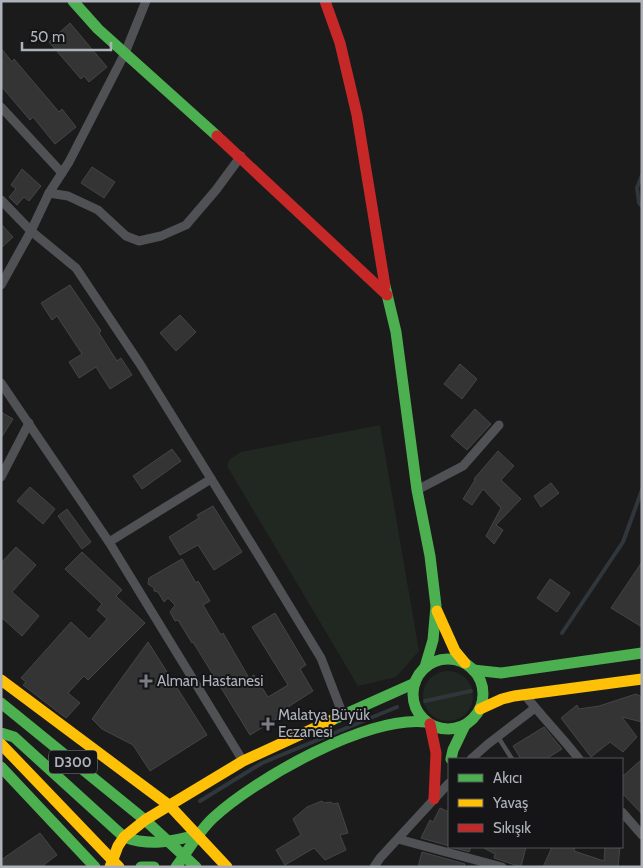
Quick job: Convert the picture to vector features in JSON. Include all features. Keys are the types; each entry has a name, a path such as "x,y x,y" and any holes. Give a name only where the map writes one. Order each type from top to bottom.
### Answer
{"main road":[{"path":"74,1 98,29 241,156 387,295"},
{"path":"325,1 340,43 357,115 387,295 396,332 418,490 430,556 436,606 433,640 425,667"},
{"path":"436,606 455,651 480,679 483,689 480,710 466,725 453,750 451,758"},
{"path":"434,799 436,753 428,723 420,716 413,695 415,683 425,667 444,659 455,660 469,667 490,673 501,673 642,653"},
{"path":"480,710 502,699 642,679"},
{"path":"1,680 170,806 228,867"},
{"path":"114,864 121,835 141,816 170,806 243,761 415,683"},
{"name":"D300","path":"1,703 141,816 196,867"},
{"path":"176,867 185,856 196,835 212,819 235,800 262,782 308,756 385,724 405,721 428,723 448,730 466,725"},
{"path":"1,733 14,737 121,835 138,843 161,844 196,835"},
{"name":"D300","path":"1,744 114,864"},
{"path":"1,767 94,867"},
{"path":"141,867 154,867"}],"street":[{"path":"1,285 125,53 146,1"},
{"path":"1,107 62,173"},
{"path":"49,193 68,196 98,210 126,236 139,241 161,236 186,225 216,190 241,156"},
{"path":"1,200 31,231 76,268 140,364 321,658 342,715"},
{"path":"1,383 109,542 243,761"},
{"path":"1,477 29,423"},
{"path":"418,490 463,466 499,425"},
{"path":"109,542 211,479"},
{"path":"525,695 578,758"},
{"path":"472,758 535,708"},
{"path":"374,867 448,784"},
{"path":"623,813 642,835"},
{"path":"398,839 502,867"}],"lane":[{"path":"498,736 511,758"}],"shaded area":[{"path":"380,425 419,651 396,677 358,686 227,466 230,459 241,452"},
{"path":"453,671 466,678 472,686 472,706 466,714 458,720 443,721 430,714 424,706 423,691 430,678 438,672"}],"building":[{"path":"70,23 107,67 89,82 84,76 81,79 49,42"},
{"path":"1,48 12,62 14,59 59,112 62,109 76,127 55,144 33,117 30,120 1,86"},
{"path":"92,167 115,182 104,198 81,183"},
{"path":"22,169 41,186 29,201 24,197 17,205 9,197 16,189 11,185"},
{"path":"1,224 13,237 1,248"},
{"path":"70,285 101,331 99,333 117,361 121,358 132,375 110,389 96,367 79,378 69,362 82,354 57,316 52,320 41,303"},
{"path":"180,315 196,332 176,351 160,333"},
{"path":"460,364 477,379 462,399 444,384"},
{"path":"475,409 491,424 467,450 451,436"},
{"path":"1,412 13,419 1,438"},
{"path":"172,449 181,461 142,489 133,476"},
{"path":"498,451 514,466 501,480 521,499 496,525 503,530 494,544 486,536 501,508 483,489 472,505 463,499 474,479"},
{"path":"551,483 559,493 541,507 534,496"},
{"path":"30,487 55,509 43,524 17,501"},
{"path":"213,506 242,552 214,570 198,545 180,555 169,537 199,518 197,515"},
{"path":"67,509 91,542 82,549 58,516"},
{"path":"16,547 36,565 12,592 39,616 22,636 1,617 1,563"},
{"path":"82,552 122,590 116,596 145,623 88,680 84,676 68,693 80,703 66,718 23,685 26,682 21,678 71,622 89,639 107,619 97,610 102,604 65,569"},
{"path":"182,559 196,583 198,581 210,601 203,605 221,635 223,633 249,678 254,675 268,697 288,685 252,627 275,613 306,665 300,669 313,691 277,714 280,717 250,735 193,642 178,620 175,621 170,612 175,605 168,598 164,602 158,592 154,591 154,588 148,584 149,578"},
{"path":"642,562 642,627 611,608"},
{"path":"550,579 570,593 557,612 537,598"},
{"name":"Alman Hastanesi","path":"148,642 207,735 150,771 133,745 102,729 92,719"},
{"path":"636,694 642,697 642,722 622,717 637,737 623,752 610,742 591,757 561,718 577,705 579,709 599,706"},
{"path":"544,727 562,749 548,758 520,758 513,746"},
{"path":"642,759 642,814 623,794 623,776"},
{"path":"322,801 324,803 338,803 348,833 340,835 346,850 325,860 314,848 285,865 276,850 301,835 293,819 307,807"},
{"path":"440,808 448,812 448,846 421,838 430,820 433,822"},
{"path":"40,833 57,855 41,867 1,867 1,860"},
{"path":"455,848 471,848 469,852"},
{"path":"484,848 526,848 521,867 494,858 495,854"},
{"path":"552,848 575,848 574,851 604,861 605,848 620,848 618,867 543,867"},
{"path":"422,852 465,864 464,867 418,867"}],"waterway":[{"path":"642,175 637,188 639,203 642,206"},
{"path":"562,633 623,542 642,490"},
{"path":"425,701 471,691"},
{"path":"200,801 262,763 397,707"}],"traffic: fast":[{"path":"73,1 98,29 217,136"},
{"path":"385,286 396,332 417,490 430,556 436,606 433,640 425,667"},
{"path":"473,670 501,673 642,653"},
{"path":"448,659 461,662 473,669 480,681 483,694 480,707 473,719 461,726 448,729 435,726 423,719 416,707 413,694 416,681 423,669 435,662 448,659"},
{"path":"332,720 415,683"},
{"path":"1,703 145,820 196,867"},
{"path":"176,867 198,835 213,818 232,802 284,769 344,739 374,729 402,723 426,722"},
{"path":"451,758 465,725"},
{"path":"1,733 14,737 124,837 133,840 160,842 196,835"},
{"path":"1,767 95,867"},
{"path":"141,867 154,867"}],"traffic: slow":[{"path":"437,611 455,651 465,663"},
{"path":"480,709 514,696 642,679"},
{"path":"1,680 170,806 227,867"},
{"path":"110,867 118,846 124,837 145,820 243,761 332,720"},
{"path":"1,744 119,867"}],"traffic: jam":[{"path":"325,1 340,43 357,115 385,286"},
{"path":"217,136 387,295"},
{"path":"430,724 436,753 434,799"}],"place":[{"name":"Alman Hastanesi","path":"146,681"},
{"name":"Malatya Büyük Eczanesi","path":"268,724"}]}
